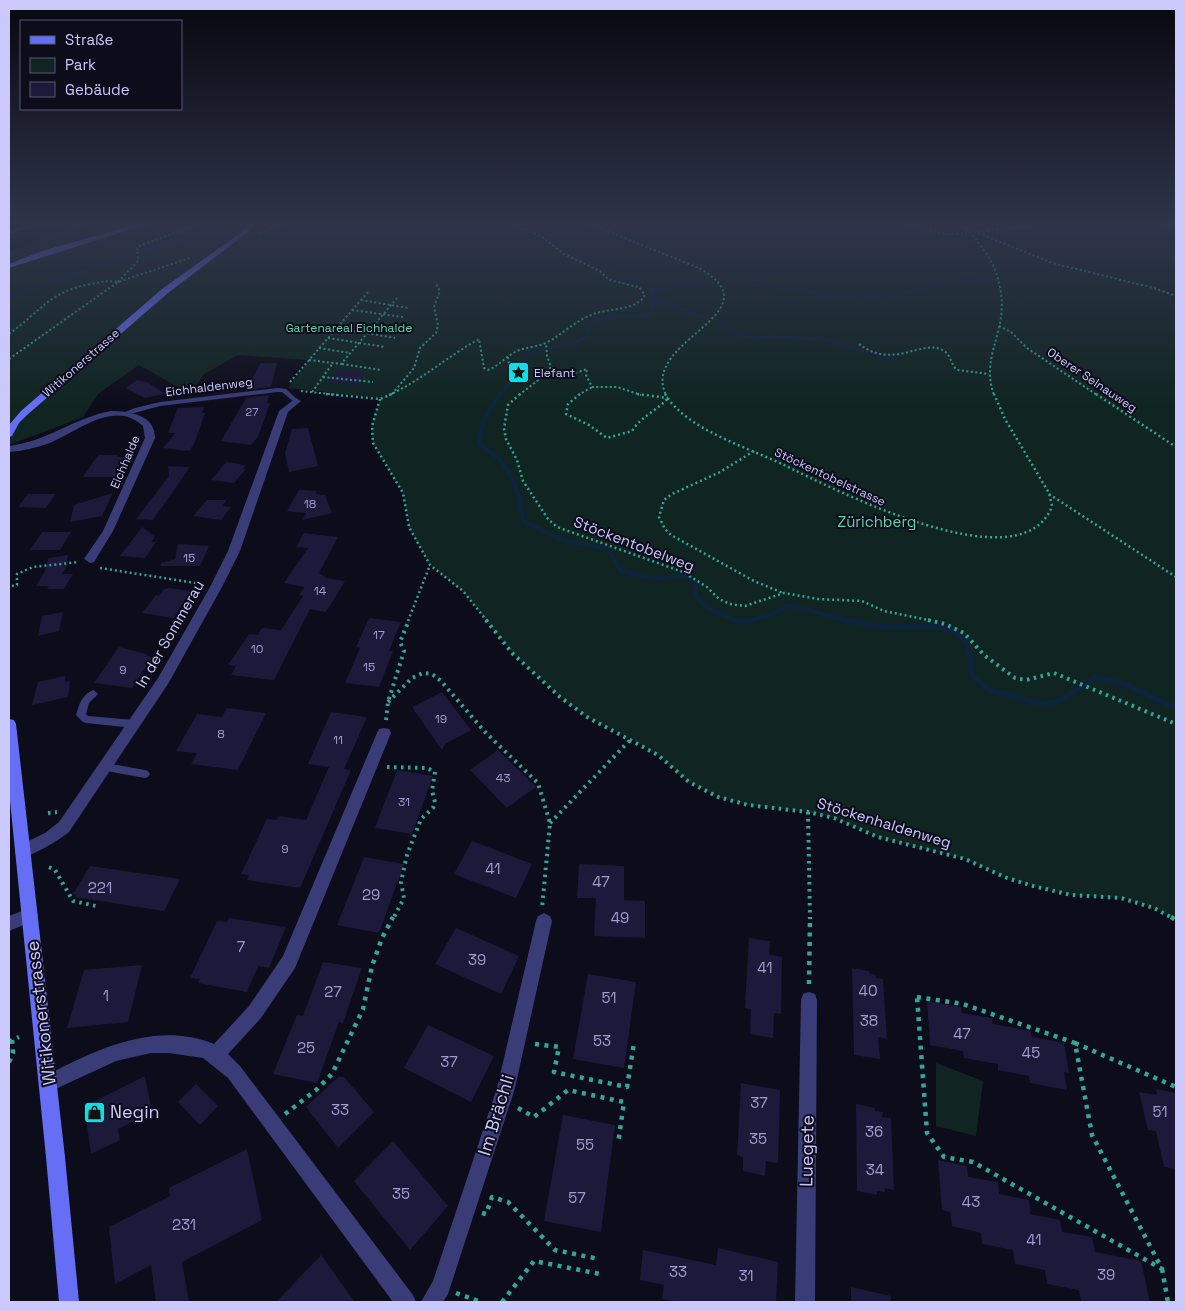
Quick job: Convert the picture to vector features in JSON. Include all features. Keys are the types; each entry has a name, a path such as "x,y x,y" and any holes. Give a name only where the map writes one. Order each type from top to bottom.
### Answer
{"main road":[{"name":"Witikonerstrasse","path":"9,434 16,422 43,396 174,284"},
{"name":"Witikonerstrasse","path":"9,724 39,1010 49,1083 69,1302"}],"street":[{"name":"In der Sommerau","path":"23,851 50,838 64,827 163,681 234,551 284,411 296,401"},
{"name":"Eichhalde","path":"9,449 42,442 90,418 123,414 133,416 148,424 151,430 150,438 108,531 90,559"},
{"path":"216,1055 255,1012 289,962 384,733"},
{"path":"9,924 30,915"},
{"name":"Im Brächli","path":"436,1295 467,1209 506,1088 544,921"},
{"name":"Luegete","path":"805,1302 809,1000"},
{"path":"49,1083 96,1059 123,1050 151,1044 180,1044 201,1048 216,1055 234,1072 406,1302"}],"lane":[{"path":"284,390 296,401"},
{"name":"Eichhaldenweg","path":"123,414 160,404 284,390"},
{"path":"93,694 86,698 83,704 81,715 86,719 134,724"},
{"path":"106,767 145,774"}],"path":[{"path":"9,334 25,322 43,304 64,292 89,284"},
{"path":"9,359 115,284"},
{"path":"390,395 414,368 420,348 436,332 438,325 434,307 440,291 436,284"},
{"path":"284,390 380,399 409,386 454,353 479,338 484,368 488,370 522,349 546,343 576,322 600,312 620,310 644,299 645,295 639,287 627,284"},
{"path":"668,398 662,385 663,365 678,349 714,319 720,308 723,295 721,284"},
{"path":"1000,284 1002,295 999,326 990,352 989,374 996,402 1049,493 1093,524 1176,577"},
{"path":"1138,284 1176,296"},
{"path":"284,390 318,348 368,292"},
{"path":"341,364 397,298"},
{"path":"360,300 408,308"},
{"path":"351,310 403,317"},
{"name":"Oberer Selnauweg","path":"999,326 1011,332 1028,348 1176,447"},
{"path":"336,328 395,338"},
{"path":"327,338 385,348"},
{"path":"546,343 547,356 551,367 545,375 560,378 587,369 586,375 592,387"},
{"path":"859,344 868,352 890,356 927,349 942,350 946,353 955,369 962,372 989,374"},
{"path":"318,348 350,353"},
{"path":"508,356 507,361 510,374"},
{"path":"308,360 380,370"},
{"path":"312,392 333,363"},
{"name":"Stöckentobelweg","path":"545,375 524,390 508,405 504,428 506,439 517,460 522,481 558,527 683,572 707,586 719,599 730,604 744,606 784,593 818,599 862,601 884,611 915,616 945,624 964,634 984,655 1015,678 1026,680 1054,673 1176,724"},
{"path":"323,376 373,382"},
{"path":"592,387 617,387 645,396 668,398 662,405 638,421 632,431 616,438 607,438 589,425 566,414 566,408 571,399 592,387"},
{"name":"Stöckentobelstrasse","path":"668,398 684,414 704,427 920,525 966,534 1006,535 1041,523 1048,516 1052,506 1049,493"},
{"name":"Stöckenhaldenweg","path":"380,399 372,422 371,435 373,443 404,493 409,527 430,565 463,591 512,653 560,697 587,718 631,739 658,755 689,782 718,797 748,805 808,812 834,818 878,837 965,859 1007,878 1033,886 1071,895 1121,898 1154,908 1176,920"},
{"path":"754,451 720,472 672,494 664,500 659,517 665,528 672,535 754,581 784,593"},
{"path":"12,586 17,585 17,574 28,569 75,563 90,559 94,566 216,586"},
{"path":"384,733 388,702 404,651 400,642 430,565"},
{"path":"388,702 412,678 423,673 432,674 441,681 485,732 538,783 550,823 542,902 544,921"},
{"path":"550,823 631,739"},
{"path":"273,1124 316,1090 332,1074 347,1046 363,1009 372,966 382,938 404,898 400,882 407,855 421,819 433,808 435,802 432,791 435,772 427,768 368,768"},
{"path":"808,812 809,1000"},
{"path":"49,867 55,870 73,901 96,906"},
{"path":"1162,1269 973,1162 944,1157 927,1133 917,998 963,1004 1075,1043 1176,1087"},
{"path":"9,1062 13,1053 12,1040 19,1037"},
{"path":"516,1050 532,1053 536,1043 559,1047 554,1072 627,1087 634,1042"},
{"path":"1075,1043 1092,1135 1162,1269 1168,1302"},
{"path":"506,1088 522,1092 518,1108 534,1116 568,1090 624,1102 618,1144"},
{"path":"467,1209 486,1214 492,1197 508,1202 555,1250 599,1259"},
{"path":"502,1302 534,1261 600,1274"},
{"path":"436,1295 481,1302"}],"green space":[{"name":"Zürichberg","path":"9,284 1176,284 1176,920 1154,908 1121,898 1071,895 1033,886 1007,878 965,859 878,837 834,818 808,812 748,805 718,797 689,782 658,755 587,717 560,697 512,653 463,591 430,565 409,527 403,493 373,443 372,426 381,398 288,388 309,360 238,355 204,374 190,394 139,365 99,393 83,417 9,445"},
{"path":"936,1063 983,1081 976,1136 936,1126"}],"building":[{"path":"261,363 277,363 271,387 250,389 255,380 251,380"},
{"path":"339,369 366,372 356,386 329,382"},
{"path":"137,380 147,382 165,394 144,398 126,388"},
{"path":"269,395 267,403 270,403 258,437 251,445 221,441 246,398"},
{"path":"204,407 202,413 205,413 194,444 189,451 163,448 175,433 168,433 178,408"},
{"path":"308,428 318,466 289,472 285,453 292,429"},
{"path":"98,455 130,457 118,477 83,477"},
{"path":"226,462 246,465 243,469 246,469 234,483 211,480"},
{"path":"168,466 190,467 153,520 136,519 169,476"},
{"path":"299,490 317,491 315,494 325,495 332,513 302,520 306,513 287,511"},
{"path":"113,493 102,516 70,522 74,505"},
{"path":"28,494 56,494 46,508 18,507"},
{"path":"207,500 226,500 222,506 231,507 221,520 193,516"},
{"path":"142,527 155,537 151,542 156,542 145,558 120,556"},
{"path":"42,532 71,532 60,550 30,550"},
{"path":"304,533 338,537 319,573 326,578 345,581 326,612 310,609 274,680 231,675 236,666 228,665 249,634 258,635 262,628 281,630 303,596 299,595 304,587 284,583 308,548 296,547"},
{"path":"178,544 209,546 200,566 161,566 161,563 175,559"},
{"path":"68,555 66,568 62,574 73,574 64,589 47,589 49,586 36,586 45,571 48,558"},
{"path":"164,589 190,591 174,618 142,613 156,595 159,596"},
{"path":"63,612 59,631 38,636 42,616"},
{"path":"369,618 401,622 389,651 393,651 379,687 345,683 360,648 356,647"},
{"path":"119,647 147,654 152,658 132,688 94,683"},
{"path":"65,676 65,682 70,681 68,697 32,705 38,682"},
{"path":"442,692 471,730 445,744 442,750 412,707"},
{"path":"227,708 266,713 238,770 191,764 197,753 176,751 197,714 222,717"},
{"path":"331,712 367,717 344,769 351,770 300,888 247,880 249,875 241,874 267,819 277,820 278,816 306,820 329,767 308,764"},
{"path":"498,750 536,787 507,808 470,770"},
{"path":"397,770 433,776 412,834 375,828"},
{"path":"472,841 532,864 516,898 454,874"},
{"path":"364,857 404,864 379,933 337,925"},
{"path":"579,864 624,866 624,900 645,901 645,938 594,936 596,898 577,898"},
{"path":"90,866 180,879 164,911 75,897 77,894 73,894"},
{"path":"229,918 286,927 269,968 258,966 247,992 198,983 200,979 190,978 217,921 227,922"},
{"path":"456,928 519,956 501,994 435,964"},
{"path":"749,938 770,941 769,954 782,957 781,1014 774,1013 773,1038 750,1034 751,1009 745,1008"},
{"path":"323,962 362,968 343,1023 339,1022 317,1083 273,1074 297,1015 303,1016"},
{"path":"142,965 128,1022 67,1028 84,970"},
{"path":"852,968 869,971 869,973 876,975 876,978 883,979 887,1039 878,1037 880,1059 854,1055"},
{"path":"588,974 636,982 624,1068 573,1059"},
{"path":"927,1001 961,1007 962,1013 992,1018 993,1024 1031,1031 1032,1037 1064,1043 1069,1073 1064,1072 1067,1090 1030,1083 1029,1076 998,1070 998,1064 964,1058 963,1051 930,1045"},
{"path":"428,1025 494,1056 471,1102 404,1068"},
{"path":"145,1076 152,1112 118,1129 120,1140 91,1154 85,1112 91,1103"},
{"path":"338,1077 344,1077 374,1112 338,1148 306,1107"},
{"path":"741,1083 780,1090 778,1163 766,1161 765,1176 743,1171 743,1157 737,1155"},
{"path":"196,1084 218,1106 200,1125 178,1102"},
{"path":"1156,1089 1176,1093 1176,1169 1164,1167 1156,1131 1148,1130 1139,1092 1157,1095"},
{"path":"856,1104 875,1108 875,1111 883,1112 882,1117 891,1118 894,1190 885,1188 885,1192 877,1191 877,1195 857,1191"},
{"path":"563,1115 615,1125 601,1232 544,1221"},
{"path":"393,1141 448,1206 410,1250 354,1181"},
{"path":"247,1149 262,1220 182,1262 189,1302 156,1302 151,1265 115,1284 109,1227 170,1196 169,1188"},
{"path":"938,1160 967,1166 968,1177 998,1182 999,1194 1029,1200 1030,1214 1060,1220 1062,1232 1092,1237 1095,1252 1141,1261 1150,1302 1081,1302 1079,1290 1047,1284 1045,1270 1015,1264 1013,1250 982,1244 981,1233 952,1226 950,1212 942,1210"},
{"path":"718,1248 778,1262 776,1302 680,1302 662,1299 664,1285 640,1280 643,1250 716,1265"},
{"path":"321,1255 355,1302 276,1302"},
{"path":"851,1287 891,1296 890,1302 851,1302"}],"waterway":[{"path":"9,298 27,289 48,284"},
{"path":"646,284 651,288 652,292"},
{"path":"652,292 682,284"},
{"path":"742,284 794,288 839,298 866,294 872,296 915,292 935,284"},
{"path":"652,292 653,301"},
{"path":"500,395 530,354 544,348 566,345 581,340 588,335 587,325 594,321 609,317 649,315 654,306 653,301"},
{"path":"653,301 671,305 703,317"},
{"path":"717,325 743,336 826,340 890,359 896,358"},
{"path":"501,394 492,405 486,417 481,430 479,444 499,459 506,468 515,486 524,521 562,540 608,549 620,570 651,579 683,576 695,581 696,596 706,607 737,621"},
{"path":"748,621 771,615 789,605 848,621"},
{"path":"844,620 848,621"},
{"path":"737,621 748,621"},
{"path":"848,621 881,627 931,626 952,631 960,636 969,649 972,676 990,690 1042,704 1059,701 1096,677 1125,684 1176,708"}],"place":[{"name":"Elefant","path":"518,373"},
{"name":"Negin","path":"94,1112"}],"park label":[{"name":"Gartenareal Eichhalde","path":"349,328"}]}
